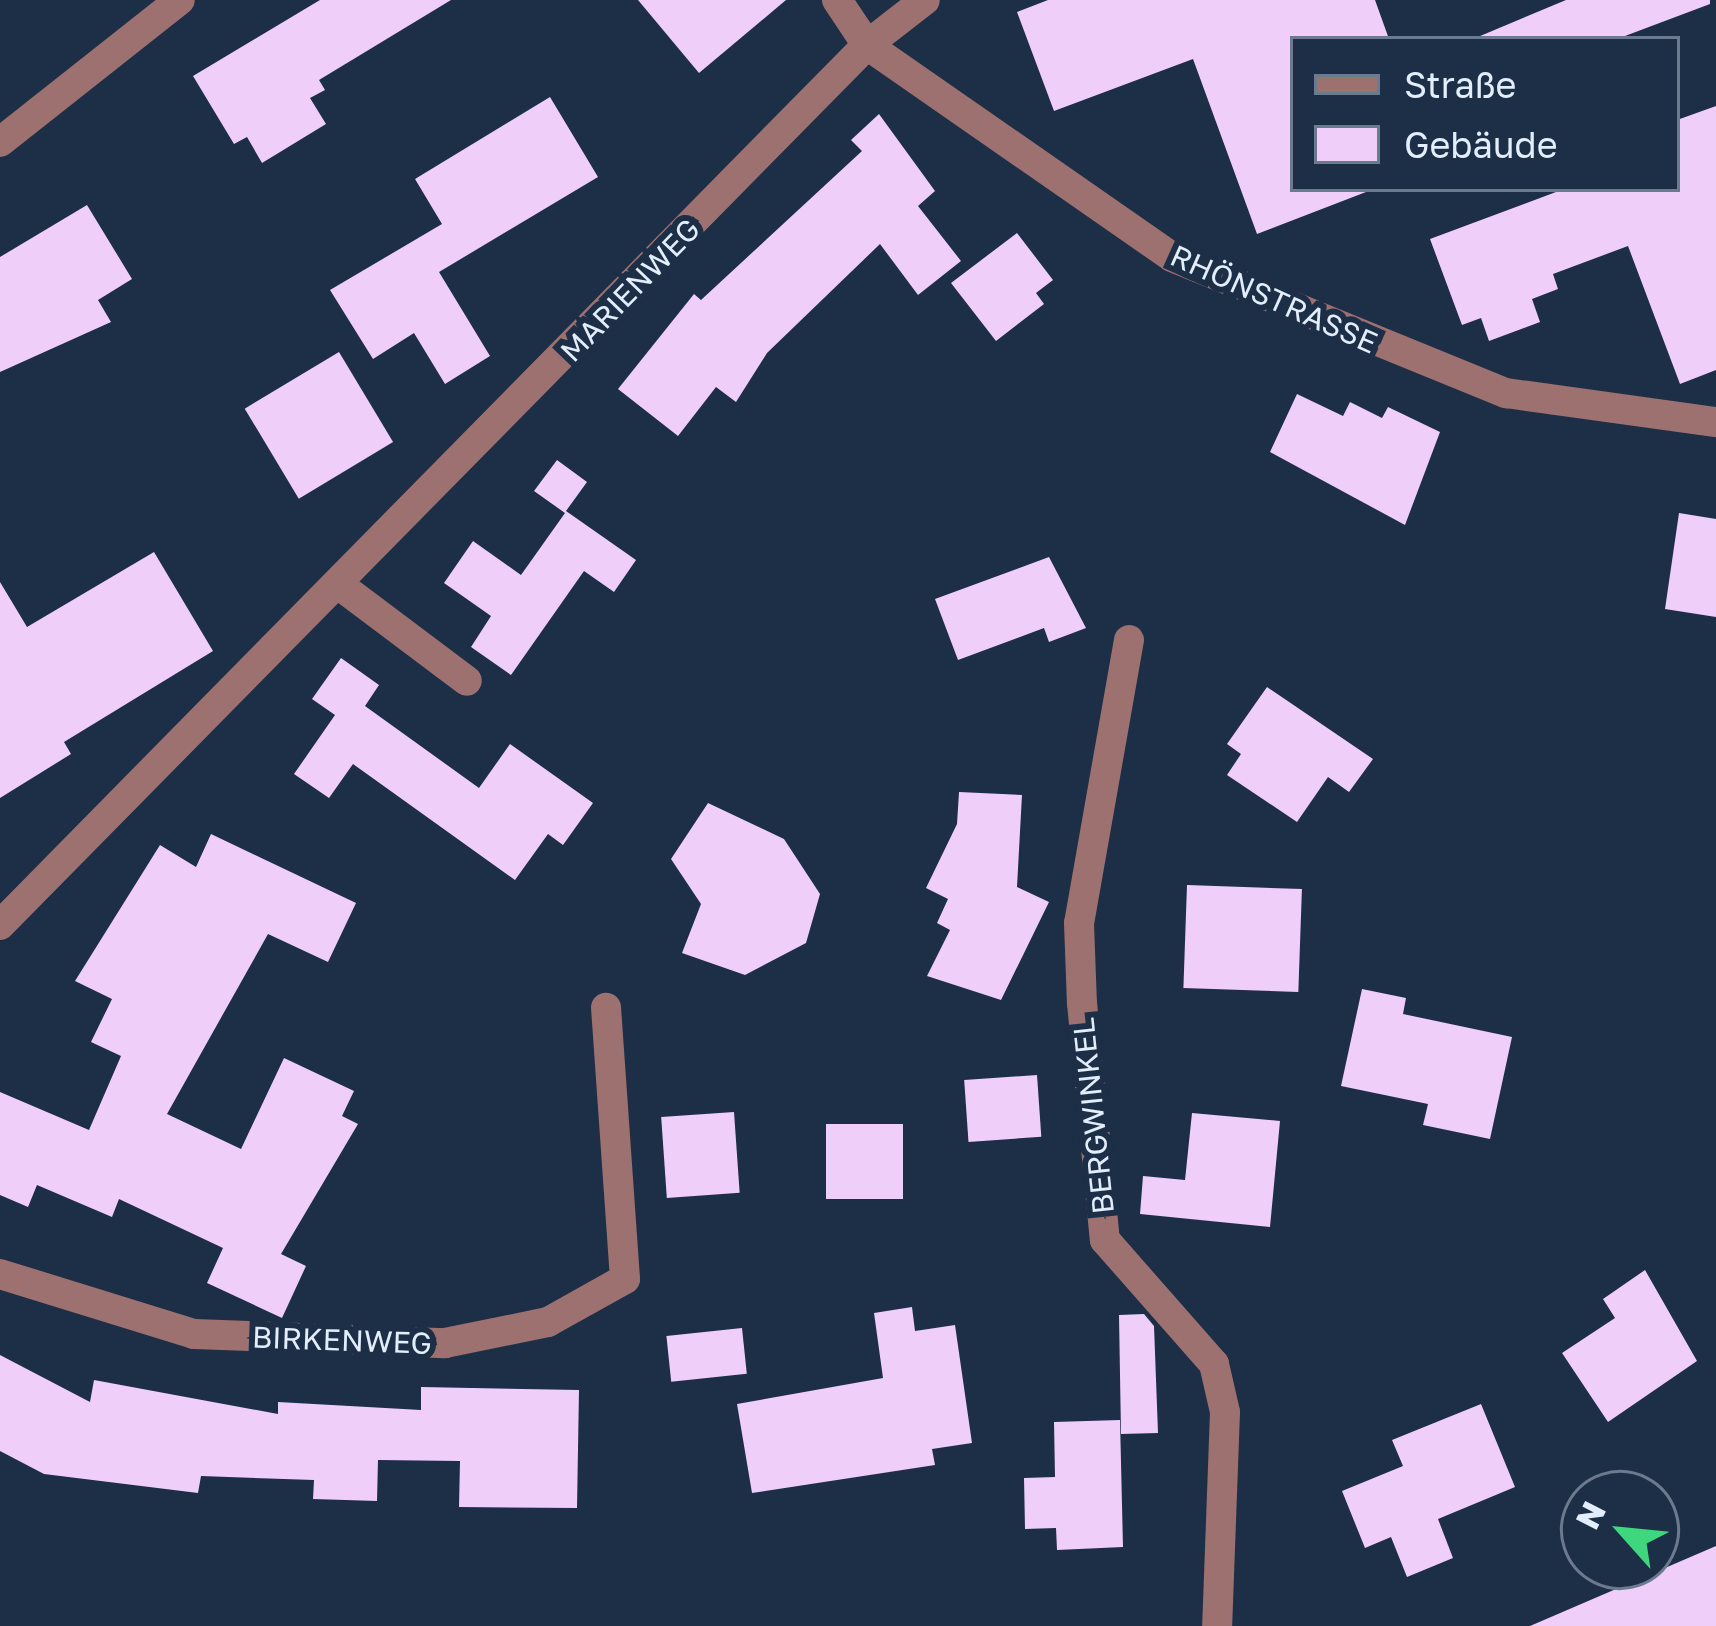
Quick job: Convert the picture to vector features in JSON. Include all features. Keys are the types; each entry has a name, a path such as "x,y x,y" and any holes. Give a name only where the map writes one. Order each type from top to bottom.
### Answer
{"street":[{"path":"0,142 180,0"},
{"name":"RHÖNSTRASSE","path":"837,0 867,45 1172,256 1313,322 1506,394 1716,422"},
{"name":"MARIENWEG","path":"0,925 140,773 342,587 867,45 925,0"},
{"path":"342,587 467,681"},
{"name":"BERGWINKEL","path":"1129,640 1079,923 1082,1003 1105,1240 1214,1364 1225,1412 1217,1626"},
{"name":"BIRKENWEG","path":"0,1274 194,1334 445,1343 548,1322 625,1279 606,1008"}],"building":[{"path":"320,0 451,0 319,80 325,90 310,98 326,124 262,163 247,137 234,144 193,76"},
{"path":"638,0 786,0 699,73"},
{"path":"1048,0 1375,0 1388,36 1290,36 1290,192 1366,192 1257,234 1193,59 1054,111 1017,12"},
{"path":"1566,0 1710,0 1710,4 1625,36 1480,36"},
{"path":"550,97 598,177 439,272 490,356 445,384 414,333 373,359 330,290 442,224 415,179"},
{"path":"1716,106 1716,370 1680,384 1628,246 1553,274 1558,289 1532,299 1540,322 1489,341 1481,318 1462,325 1430,239 1556,192 1680,192 1680,119"},
{"path":"879,114 935,191 918,206 961,261 918,295 880,244 767,353 736,402 716,387 678,436 618,389 694,294 701,300 862,151 851,140"},
{"path":"87,205 132,279 98,300 111,322 0,372 0,257"},
{"path":"1017,233 1053,280 1036,293 1044,304 996,341 951,283"},
{"path":"339,352 393,442 299,499 245,409"},
{"path":"1297,394 1343,416 1350,402 1382,418 1388,407 1440,432 1405,525 1270,452"},
{"path":"557,460 587,482 566,511 636,560 614,592 584,571 511,675 471,647 491,616 444,583 473,541 521,575 565,513 534,491"},
{"path":"1679,513 1716,519 1716,617 1665,609"},
{"path":"154,552 213,651 64,742 71,754 0,798 0,582 27,627"},
{"path":"1049,557 1086,628 1049,642 1044,628 958,660 935,599"},
{"path":"341,658 379,685 365,706 479,788 510,744 593,803 563,845 548,834 515,880 353,764 329,798 294,774 335,715 312,699"},
{"path":"1267,687 1373,759 1349,792 1328,777 1297,822 1227,775 1241,754 1227,744"},
{"path":"959,792 1022,795 1017,887 1049,902 1001,1000 927,976 950,930 937,923 948,899 926,888 957,824"},
{"path":"708,803 784,839 820,894 806,943 745,975 682,953 701,904 671,859"},
{"path":"211,834 356,903 328,962 268,934 167,1114 241,1149 284,1058 354,1091 342,1116 358,1124 281,1254 306,1266 282,1318 207,1283 223,1248 119,1199 112,1217 37,1185 28,1207 0,1195 0,1092 89,1130 121,1056 91,1042 112,999 75,981 160,845 196,867"},
{"path":"1187,885 1302,889 1298,992 1183,988"},
{"path":"1362,989 1406,998 1403,1014 1512,1037 1490,1139 1423,1125 1428,1104 1341,1086"},
{"path":"1037,1075 1041,1137 969,1142 964,1080"},
{"path":"734,1112 740,1193 667,1198 661,1117"},
{"path":"1192,1113 1280,1121 1270,1227 1140,1214 1143,1176 1185,1180"},
{"path":"826,1124 903,1124 903,1199 826,1199"},
{"path":"1645,1270 1697,1361 1608,1422 1562,1353 1615,1318 1603,1299"},
{"path":"912,1307 915,1331 955,1325 972,1443 932,1449 935,1465 752,1493 737,1404 883,1378 874,1313"},
{"path":"1144,1314 1154,1326 1158,1433 1121,1434 1119,1315"},
{"path":"742,1328 747,1374 671,1382 666,1336"},
{"path":"0,1355 90,1402 94,1380 278,1414 278,1402 421,1410 421,1387 579,1390 577,1508 459,1507 460,1461 378,1460 377,1501 313,1499 314,1480 201,1476 198,1493 44,1474 0,1451"},
{"path":"1481,1404 1515,1487 1438,1519 1453,1558 1407,1577 1391,1537 1365,1548 1342,1491 1403,1466 1392,1440"},
{"path":"1120,1420 1123,1547 1057,1550 1056,1528 1025,1529 1024,1478 1055,1477 1054,1422"},
{"path":"1716,1546 1716,1626 1530,1626 1614,1590 1680,1590 1680,1561"}]}
